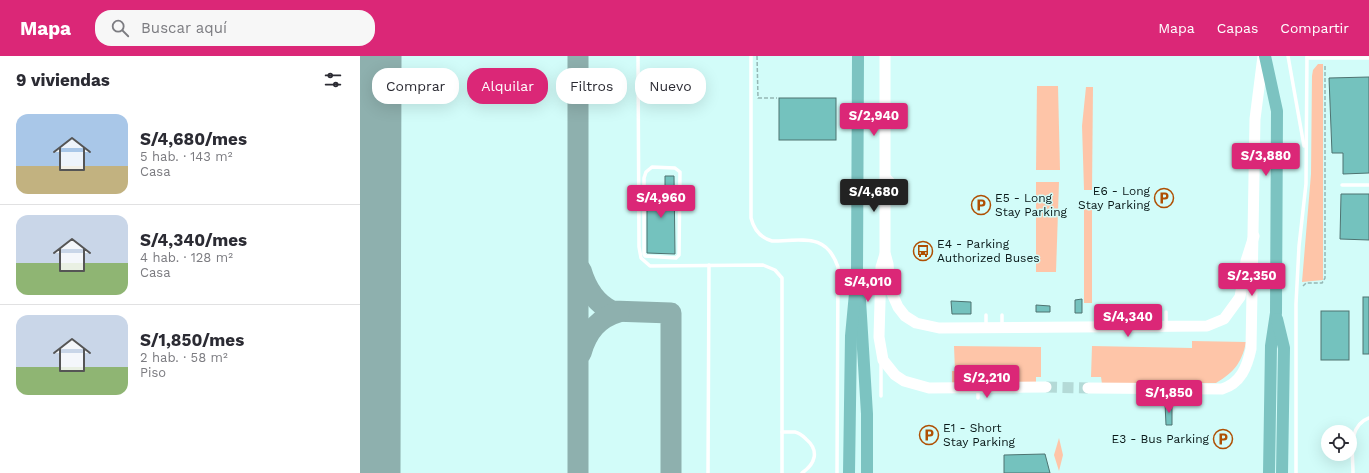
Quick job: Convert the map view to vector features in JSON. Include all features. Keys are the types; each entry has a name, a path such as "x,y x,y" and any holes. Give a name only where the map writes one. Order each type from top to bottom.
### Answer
{"main road":[{"path":"858,56 857,272 867,414 867,473"},
{"path":"885,56 885,253 890,289 898,307 906,316 916,323 937,326 986,327 1207,326 1224,318 1230,313 1243,291 1246,260 1254,236"},
{"path":"1088,388 1157,393 1222,389 1237,381 1245,370 1251,349 1255,119 1264,56"},
{"path":"1264,56 1277,111 1276,314 1271,346 1269,473"},
{"path":"885,253 881,267 879,337 881,355 887,367 895,375 904,381 917,386 978,393 1046,387"},
{"path":"849,473 851,336 857,272"},
{"path":"1276,314 1284,348 1282,473"}],"lane":[{"path":"638,56 639,252 645,263 650,266 763,266 771,268 781,275 783,281 782,473"},
{"path":"751,56 751,218 753,224 759,234 766,240 814,241 822,244 830,249 838,267 837,473"},
{"path":"1288,56 1306,155"},
{"path":"1296,473 1296,304 1299,246 1306,184 1307,57 1369,58"},
{"path":"652,167 678,169 680,172 678,257 645,256 644,211 644,178 646,172 652,167"},
{"path":"886,173 900,187"},
{"path":"1342,185 1369,185"},
{"path":"639,211 644,211"},
{"path":"708,265 708,473"},
{"path":"1146,312 1147,326"},
{"path":"1166,312 1166,326"},
{"path":"986,315 986,327"},
{"path":"1002,315 1002,327"},
{"path":"881,355 881,396"},
{"path":"1353,473 1354,433 1358,425 1369,418"},
{"path":"782,432 800,434 811,443 815,451 814,460 808,469 802,473"}],"path":[{"path":"758,56 758,98 777,98"},
{"path":"1302,289 1303,285 1306,283 1322,283 1325,278 1325,58"}],"shaded area":[{"path":"1318,64 1323,64 1323,280 1302,282 1311,174 1312,76 1313,70"},
{"path":"1037,86 1058,86 1060,170 1036,170"},
{"path":"1086,87 1093,87 1092,190 1084,190 1082,126"},
{"path":"1036,182 1059,182 1056,272 1036,272"},
{"path":"1084,202 1092,202 1092,303 1084,303"},
{"path":"1192,341 1246,342 1242,356 1236,367 1216,383 1102,384 1101,377 1091,377 1092,346 1192,348"},
{"path":"954,346 1041,347 1041,377 1036,377 1036,383 952,384 952,371 955,371"},
{"path":"1059,438 1063,455 1059,471 1054,455"}],"building":[{"path":"1369,77 1369,173 1343,174 1343,153 1332,153 1329,78"},
{"path":"779,98 836,98 836,140 779,140"},
{"path":"665,176 674,176 675,254 647,253 647,188 665,188"},
{"path":"1341,194 1369,194 1369,240 1340,239"},
{"path":"1363,297 1369,297 1369,354 1363,354"},
{"path":"1082,299 1082,313 1075,313 1075,300"},
{"path":"951,301 971,302 971,314 952,314"},
{"path":"1036,305 1050,306 1050,312 1036,312"},
{"path":"1321,311 1349,311 1349,360 1321,360"},
{"path":"1165,403 1172,403 1172,425 1166,425"},
{"path":"1045,454 1050,473 1004,473 1004,455"}],"taxiway":[{"path":"578,56 578,473"},
{"path":"581,270 592,294 601,304 612,311 671,313 671,473"},
{"path":"581,353 583,345 594,327 605,318 619,312"},
{"path":"371,473 374,445"}],"runway":[{"path":"374,473 375,56"}],"tunnel":[{"path":"1046,387 1088,388"}],"place":[{"name":"E6 - Long Stay Parking","path":"1164,198"},
{"name":"E5 - Long Stay Parking","path":"981,205"},
{"name":"E4 - Parking Authorized Buses","path":"923,251"},
{"name":"E1 - Short Stay Parking","path":"929,435"},
{"name":"E3 - Bus Parking","path":"1223,439"}]}
